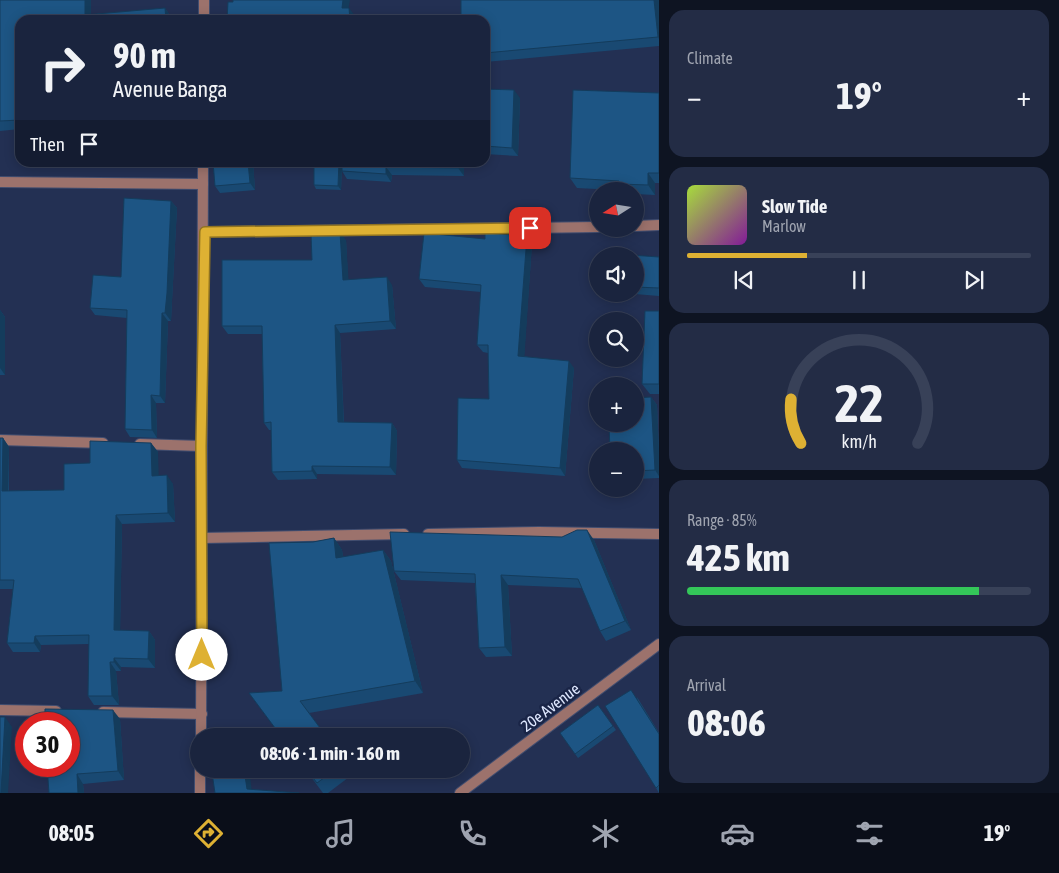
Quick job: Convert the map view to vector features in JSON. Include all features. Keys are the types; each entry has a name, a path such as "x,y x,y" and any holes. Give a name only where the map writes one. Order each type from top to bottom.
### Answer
{"street":[{"path":"204,0 204,15"},
{"path":"201,728 201,446 205,232 204,167"},
{"path":"0,182 204,184"},
{"path":"644,226 659,225"},
{"path":"205,232 589,227"},
{"path":"0,440 201,446"},
{"path":"202,538 539,532 659,534"},
{"name":"20e Avenue","path":"460,793 659,644"},
{"path":"0,710 67,712"},
{"path":"96,712 202,714"},
{"path":"200,778 200,793"}],"building":[{"path":"0,0 85,0 85,15 15,15 15,120 0,121"},
{"path":"233,0 343,0 342,8 349,8 350,15 227,15 228,2 233,2"},
{"path":"461,0 654,0 658,37 490,53 490,15 461,15"},
{"path":"165,8 166,15 85,15"},
{"path":"490,89 514,90 512,148 490,146"},
{"path":"573,90 659,93 659,173 648,173 648,185 644,185 644,182 570,178"},
{"path":"213,167 248,167 250,183 215,186"},
{"path":"314,167 339,167 338,186 314,185"},
{"path":"342,167 386,167 386,174 342,171"},
{"path":"386,167 458,167 458,168"},
{"path":"124,198 171,201 167,293 165,313 162,313 160,396 151,395 152,430 125,429 127,310 90,308 93,275 121,277"},
{"path":"340,232 343,280 387,277 390,321 335,325 338,422 392,423 390,467 312,466 312,471 272,472 271,422 264,423 262,326 222,326 222,260 312,260 311,234"},
{"path":"424,233 485,239 485,233 527,236 518,356 569,361 560,468 457,460 458,398 489,399 488,345 477,345 481,285 419,279"},
{"path":"644,256 659,257 659,288 644,287"},
{"path":"645,311 659,311 659,384 644,384 644,377 642,377"},
{"path":"644,397 651,397 655,470 644,471 644,442 610,442 609,432 644,432"},
{"path":"0,438 3,438 2,491 64,490 64,464 90,463 90,441 151,443 152,476 167,475 168,513 116,515 114,630 149,631 148,659 114,658 114,662 110,662 112,696 88,696 89,635 35,636 34,643 7,643 14,580 0,580"},
{"path":"577,530 587,530 625,621 600,631 578,579 501,575 505,647 479,648 475,574 394,571 390,532 562,537"},
{"path":"334,538 336,558 383,550 415,681 300,701 320,728 275,728 249,693 282,691 269,543 313,542"},
{"path":"631,690 659,734 659,785 656,788 605,706"},
{"path":"598,705 613,726 575,754 560,733"},
{"path":"45,709 113,710 118,771 80,774 80,712 45,712"},
{"path":"0,717 5,717 1,793 0,793"},
{"path":"48,777 77,777 78,793 49,793"},
{"path":"213,778 245,778 247,789 299,793 215,793"},
{"path":"313,778 324,778 317,783"}],"route":[{"path":"202,655 201,446 205,232 530,228"}]}
